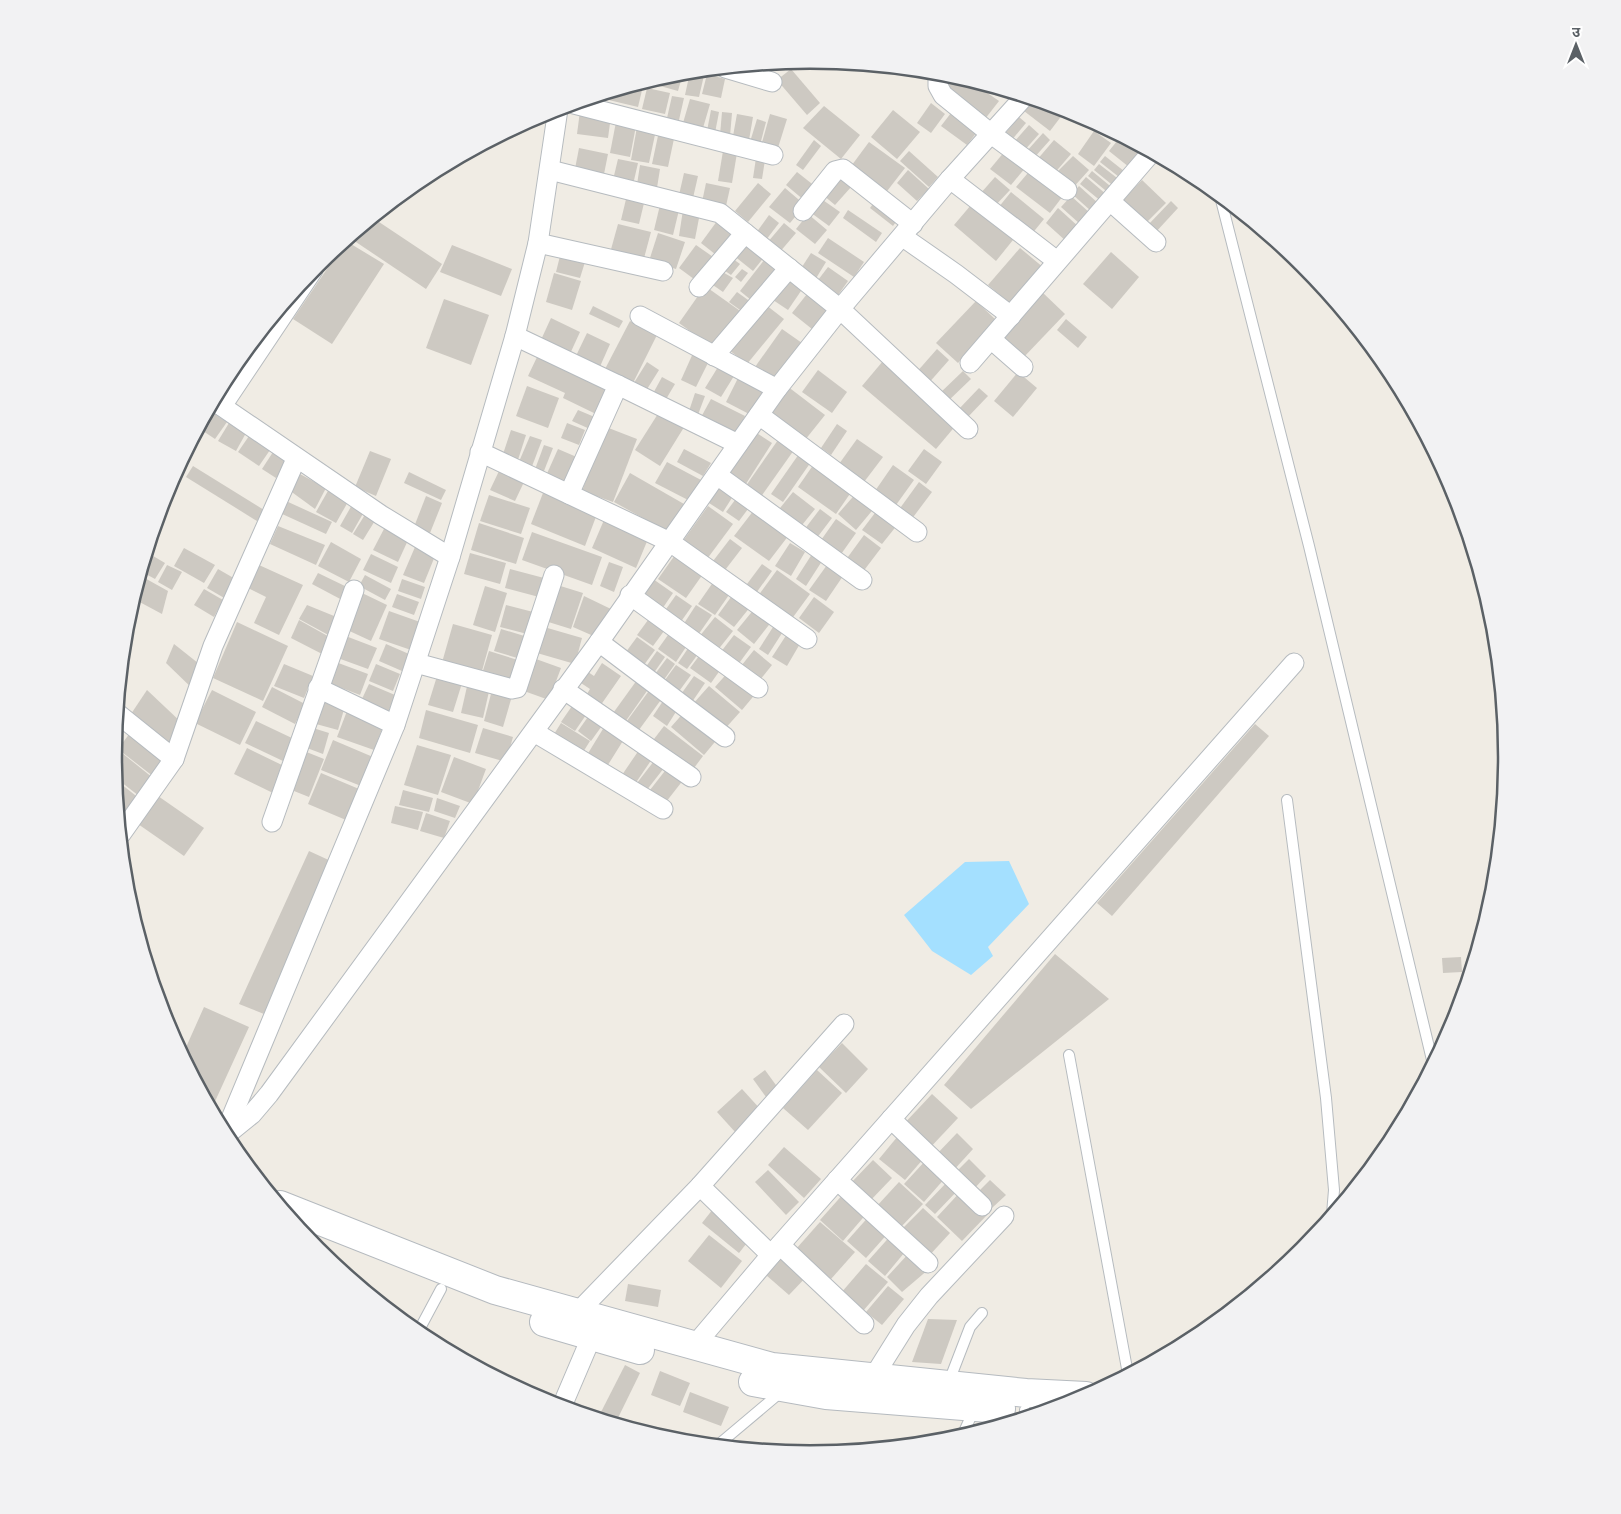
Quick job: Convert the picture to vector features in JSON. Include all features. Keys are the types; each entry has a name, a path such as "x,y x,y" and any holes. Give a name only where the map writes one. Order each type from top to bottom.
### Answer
{"main road":[{"path":"291,1208 495,1290 772,1367 1026,1393 1068,1395"},
{"path":"319,1238 442,1289 591,1338 754,1382 826,1395 976,1406 1022,1412"}],"street":[{"path":"741,73 772,82"},
{"path":"938,81 938,86 943,95 990,133 1067,190"},
{"path":"232,1129 252,1114 269,1094 599,642 777,389 840,309 950,179 1020,101"},
{"path":"585,107 773,155"},
{"path":"229,1126 395,725 416,663 450,557 514,336 538,243 557,117"},
{"path":"970,363 1148,157"},
{"path":"803,211 834,171 842,169 956,274 1011,316"},
{"path":"550,170 710,210 726,217 840,309 968,429"},
{"path":"950,179 1057,261"},
{"path":"1110,201 1156,242"},
{"path":"699,287 745,234"},
{"path":"538,243 663,271"},
{"path":"714,356 789,268"},
{"path":"640,316 777,389"},
{"path":"233,382 269,331"},
{"path":"514,336 618,384 738,444"},
{"path":"991,339 1023,367"},
{"path":"569,494 618,384"},
{"path":"219,405 296,459 450,557"},
{"path":"758,415 917,532"},
{"path":"480,452 670,542 807,639"},
{"path":"126,827 174,759 213,646 296,459"},
{"path":"716,475 862,580"},
{"path":"416,663 518,688 554,575"},
{"path":"272,822 354,590"},
{"path":"630,596 758,688"},
{"path":"599,642 725,737"},
{"path":"694,1346 837,1180 1294,663"},
{"path":"318,688 395,725"},
{"path":"563,689 691,777"},
{"path":"124,721 174,759"},
{"path":"534,732 663,809"},
{"path":"577,1313 700,1186 844,1024"},
{"path":"892,1118 982,1206"},
{"path":"837,1180 928,1263"},
{"path":"700,1186 864,1324"},
{"path":"874,1376 906,1325 930,1296 1004,1216"},
{"path":"565,1400 591,1338"}],"lane":[{"path":"1223,206 1311,555 1431,1055"},
{"path":"1287,800 1326,1098 1334,1190 1333,1205"},
{"path":"1069,1055 1127,1368"},
{"path":"422,1325 442,1289"},
{"path":"948,1385 970,1327 982,1313"},
{"path":"725,1439 786,1388"},
{"path":"966,1427 976,1406"}],"water":[{"path":"1009,861 1029,904 988,947 993,956 971,975 932,951 904,915 965,862"}],"building":[{"path":"791,69 820,103 807,115 777,80"},
{"path":"714,76 725,79 721,98 702,94 706,77"},
{"path":"703,78 699,97 685,95 688,80"},
{"path":"681,81 678,91 659,86"},
{"path":"947,82 984,91 999,101 985,119 943,89"},
{"path":"647,89 670,93 665,114 642,109"},
{"path":"642,90 638,107 607,100"},
{"path":"672,96 684,98 679,120 667,118"},
{"path":"690,99 710,104 703,128 683,123"},
{"path":"931,103 945,114 931,133 917,123"},
{"path":"1030,104 1061,116 1050,131 1024,111"},
{"path":"824,106 860,135 841,159 803,128"},
{"path":"711,110 719,112 715,133 707,131"},
{"path":"893,110 920,132 897,159 871,137"},
{"path":"580,111 611,116 608,138 577,134"},
{"path":"722,112 732,113 730,136 720,135"},
{"path":"951,113 977,132 967,145 941,126"},
{"path":"737,114 753,117 749,140 733,136"},
{"path":"770,114 787,119 777,151 761,146"},
{"path":"1019,117 1026,123 1011,141 1004,135"},
{"path":"757,119 766,122 760,145 750,142"},
{"path":"616,122 636,126 630,157 610,153"},
{"path":"1029,125 1039,134 1023,152 1013,143"},
{"path":"637,127 656,130 649,163 631,160"},
{"path":"659,131 675,134 668,167 652,164"},
{"path":"1094,131 1111,143 1094,166 1078,154"},
{"path":"1043,133 1050,140 1033,159 1026,152"},
{"path":"814,140 821,146 803,170 796,165"},
{"path":"1054,140 1071,154 1053,175 1036,161"},
{"path":"1117,141 1146,156 1134,171 1109,151"},
{"path":"869,142 905,168 884,195 849,169"},
{"path":"579,148 608,154 604,174 575,169"},
{"path":"723,151 737,153 732,183 718,181"},
{"path":"909,151 938,177 929,187 900,161"},
{"path":"1005,151 1026,167 1011,185 990,169"},
{"path":"1073,156 1089,170 1071,190 1054,175"},
{"path":"1105,156 1129,175 1124,181 1100,162"},
{"path":"756,158 765,160 762,179 753,178"},
{"path":"618,159 638,163 632,189 612,184"},
{"path":"1099,164 1121,181 1116,188 1094,170"},
{"path":"640,165 660,169 656,194 636,191"},
{"path":"1033,167 1066,192 1050,213 1016,187"},
{"path":"908,170 929,189 917,201 897,183"},
{"path":"1092,171 1115,190 1111,195 1088,176"},
{"path":"797,172 816,187 805,201 786,185"},
{"path":"684,173 698,176 693,198 679,195"},
{"path":"841,176 852,186 835,205 823,195"},
{"path":"995,177 1010,190 994,207 980,194"},
{"path":"1086,177 1107,195 1102,202 1080,184"},
{"path":"1142,180 1166,203 1143,226 1120,203"},
{"path":"706,183 730,188 726,206 702,202"},
{"path":"758,183 771,194 748,222 735,211"},
{"path":"1079,186 1098,203 1091,211 1072,194"},
{"path":"785,188 805,205 790,223 769,207"},
{"path":"1011,192 1044,219 1031,235 998,208"},
{"path":"627,195 645,199 639,224 621,220"},
{"path":"1071,196 1090,213 1080,224 1061,207"},
{"path":"820,198 840,212 829,226 810,212"},
{"path":"875,201 898,219 893,226 870,208"},
{"path":"1171,201 1178,208 1155,233 1147,226"},
{"path":"660,205 679,210 673,235 654,230"},
{"path":"971,205 1013,240 996,261 954,225"},
{"path":"1058,208 1080,228 1067,242 1046,223"},
{"path":"683,210 700,213 695,239 679,236"},
{"path":"848,210 882,233 876,242 843,218"},
{"path":"808,214 827,230 815,244 796,229"},
{"path":"769,215 779,223 766,240 756,233"},
{"path":"720,217 740,232 720,258 701,243"},
{"path":"379,222 442,264 426,289 355,242"},
{"path":"784,223 796,233 779,253 767,243"},
{"path":"618,224 651,232 643,262 610,253"},
{"path":"658,233 685,242 676,269 649,261"},
{"path":"828,238 864,262 854,277 818,253"},
{"path":"744,240 765,256 753,271 733,255"},
{"path":"352,245 384,264 332,344 293,319 330,265"},
{"path":"452,245 512,269 501,296 440,272"},
{"path":"696,245 716,259 698,282 679,268"},
{"path":"1020,248 1044,268 1012,305 988,285"},
{"path":"1111,252 1139,277 1112,309 1083,284"},
{"path":"811,253 826,262 815,280 800,270"},
{"path":"560,256 585,262 580,278 556,272"},
{"path":"729,256 740,264 731,275 721,268"},
{"path":"765,259 781,271 756,304 740,291"},
{"path":"828,267 848,281 836,298 815,284"},
{"path":"742,269 748,273 741,282 735,277"},
{"path":"719,270 733,278 723,292 710,283"},
{"path":"554,273 581,281 572,310 546,302"},
{"path":"789,278 803,288 788,310 773,300"},
{"path":"705,286 743,313 716,350 679,323"},
{"path":"1041,291 1065,314 1023,358 999,334"},
{"path":"737,292 755,305 747,315 729,302"},
{"path":"807,294 828,309 812,329 792,313"},
{"path":"444,299 489,315 471,365 426,348"},
{"path":"976,301 997,321 958,363 936,343"},
{"path":"766,305 784,319 747,364 729,350"},
{"path":"593,306 623,321 619,328 589,314"},
{"path":"551,318 580,332 569,356 540,342"},
{"path":"1066,319 1087,337 1078,348 1057,330"},
{"path":"630,321 657,335 632,385 604,371"},
{"path":"782,329 802,343 775,381 755,367"},
{"path":"587,333 610,344 598,371 574,360"},
{"path":"937,349 949,360 927,385 915,374"},
{"path":"694,351 710,359 696,387 681,380"},
{"path":"538,355 610,388 598,415 563,398 565,393 528,376"},
{"path":"883,361 957,424 936,449 862,386"},
{"path":"647,362 659,370 644,394 632,386"},
{"path":"718,367 734,376 721,397 705,388"},
{"path":"818,370 847,392 832,413 802,392"},
{"path":"963,371 971,379 946,403 938,395"},
{"path":"1018,372 1037,388 1013,417 994,401"},
{"path":"739,376 764,389 751,415 726,402"},
{"path":"662,377 675,384 662,406 650,399"},
{"path":"527,386 559,398 548,428 516,416"},
{"path":"787,386 825,415 805,440 767,412"},
{"path":"979,388 988,396 966,419 957,411"},
{"path":"695,393 705,396 696,420 687,417"},
{"path":"711,399 745,416 734,437 700,419"},
{"path":"661,409 686,424 660,466 635,450"},
{"path":"578,410 597,418 592,430 572,421"},
{"path":"214,414 227,422 215,439 204,432"},
{"path":"229,423 246,433 236,451 218,441"},
{"path":"567,423 585,430 579,445 561,438"},
{"path":"837,424 847,431 831,455 821,448"},
{"path":"606,427 637,439 613,502 582,491"},
{"path":"511,430 526,435 516,466 501,460"},
{"path":"752,430 772,443 744,487 723,475"},
{"path":"249,436 270,450 259,466 238,452"},
{"path":"530,436 542,440 531,469 518,464"},
{"path":"857,439 883,457 864,482 839,464"},
{"path":"778,440 794,450 758,501 743,490"},
{"path":"544,445 553,448 542,476 534,472"},
{"path":"558,449 579,458 567,487 545,478"},
{"path":"684,449 711,463 703,476 677,462"},
{"path":"924,449 942,462 926,484 908,471"},
{"path":"370,451 391,459 376,496 355,487"},
{"path":"801,451 813,459 783,502 771,494"},
{"path":"273,452 288,462 276,478 262,469"},
{"path":"816,461 854,488 836,514 798,487"},
{"path":"667,462 701,480 690,501 655,483"},
{"path":"893,465 914,480 896,505 875,491"},
{"path":"193,466 264,510 257,521 186,477"},
{"path":"499,471 524,482 515,501 490,490"},
{"path":"409,472 446,490 441,500 404,483"},
{"path":"298,473 326,488 315,509 289,490"},
{"path":"630,473 684,504 668,532 614,502"},
{"path":"919,482 932,492 911,520 898,511"},
{"path":"720,484 735,493 723,512 709,503"},
{"path":"329,489 349,500 336,523 316,512"},
{"path":"858,491 876,506 856,530 838,514"},
{"path":"793,492 815,509 798,530 776,513"},
{"path":"543,493 597,514 585,546 531,524"},
{"path":"489,495 530,508 521,534 480,521"},
{"path":"426,496 442,503 430,533 414,527"},
{"path":"738,496 751,505 739,521 726,512"},
{"path":"286,501 332,522 326,534 280,513"},
{"path":"353,503 365,510 352,533 340,526"},
{"path":"708,506 733,524 707,559 683,541"},
{"path":"820,509 832,518 816,539 804,530"},
{"path":"878,509 898,524 882,544 862,530"},
{"path":"754,510 789,535 769,561 734,536"},
{"path":"366,513 376,519 363,540 353,534"},
{"path":"836,519 856,533 839,557 819,543"},
{"path":"604,520 648,539 636,568 592,548"},
{"path":"479,523 524,538 516,564 471,550"},
{"path":"278,526 325,545 316,565 270,544"},
{"path":"385,527 409,538 398,562 373,550"},
{"path":"532,532 602,557 592,585 522,560"},
{"path":"864,535 881,548 862,573 845,561"},
{"path":"730,539 742,548 722,574 710,565"},
{"path":"331,542 361,559 349,582 318,566"},
{"path":"790,543 805,552 791,576 775,566"},
{"path":"415,547 435,556 424,583 403,575"},
{"path":"184,548 215,565 204,583 174,566"},
{"path":"814,551 824,558 806,586 796,579"},
{"path":"470,553 506,563 500,584 464,574"},
{"path":"371,554 398,567 391,583 363,570"},
{"path":"675,555 703,574 686,598 658,579"},
{"path":"153,556 165,563 155,579 147,575"},
{"path":"609,562 623,567 614,592 600,586"},
{"path":"762,564 772,571 754,596 744,588"},
{"path":"167,565 182,572 172,590 158,582"},
{"path":"259,565 303,585 279,635 254,623 266,597 248,588"},
{"path":"827,565 843,576 826,601 809,590"},
{"path":"218,569 237,580 226,599 207,588"},
{"path":"510,569 544,578 539,597 505,588"},
{"path":"777,570 810,594 791,620 758,596"},
{"path":"318,573 349,588 344,601 312,584"},
{"path":"365,575 391,589 385,600 359,586"},
{"path":"146,579 168,591 162,614 140,602"},
{"path":"402,579 425,587 421,599 398,591"},
{"path":"653,579 673,593 660,612 640,598"},
{"path":"714,581 731,592 715,615 698,604"},
{"path":"554,584 583,593 571,629 542,620"},
{"path":"485,586 507,593 495,632 473,625"},
{"path":"204,589 223,600 214,617 194,605"},
{"path":"360,592 387,605 371,641 343,628"},
{"path":"734,593 751,606 734,627 718,615"},
{"path":"397,594 419,602 414,615 392,607"},
{"path":"676,595 692,606 680,623 664,612"},
{"path":"584,596 613,610 598,638 573,627"},
{"path":"814,597 834,612 819,633 799,618"},
{"path":"307,605 339,618 332,637 299,619"},
{"path":"506,605 537,613 531,635 500,627"},
{"path":"696,605 712,615 698,635 683,625"},
{"path":"755,608 772,621 754,644 737,630"},
{"path":"389,611 420,622 411,650 379,639"},
{"path":"651,616 667,627 653,646 637,635"},
{"path":"715,617 733,631 717,651 699,637"},
{"path":"299,620 333,639 326,656 291,638"},
{"path":"237,622 288,646 263,701 213,678"},
{"path":"453,624 492,635 480,678 441,666"},
{"path":"775,624 784,630 768,655 759,649"},
{"path":"544,627 582,638 575,664 537,653"},
{"path":"673,628 690,641 676,662 658,649"},
{"path":"501,629 531,638 524,660 494,651"},
{"path":"787,634 801,642 787,666 772,657"},
{"path":"343,635 377,648 368,669 335,657"},
{"path":"734,635 751,647 737,666 720,653"},
{"path":"637,637 655,650 641,669 623,656"},
{"path":"174,644 203,667 196,692 166,663"},
{"path":"386,644 409,654 402,671 379,661"},
{"path":"691,644 701,650 687,669 678,663"},
{"path":"754,650 772,665 756,685 737,671"},
{"path":"489,651 524,662 517,687 481,677"},
{"path":"657,651 665,657 651,677 643,671"},
{"path":"702,652 723,666 711,683 690,668"},
{"path":"667,658 675,664 661,684 652,678"},
{"path":"536,659 561,668 549,700 524,691"},
{"path":"333,661 368,674 360,695 326,682"},
{"path":"602,663 621,676 598,709 584,699 590,689 581,683 588,672 594,676"},
{"path":"284,664 313,676 304,698 274,686"},
{"path":"376,664 400,674 393,691 369,681"},
{"path":"676,665 691,675 677,694 662,684"},
{"path":"730,670 757,692 742,710 715,687"},
{"path":"438,673 463,680 453,712 428,705"},
{"path":"694,676 705,683 690,705 679,697"},
{"path":"637,680 649,688 623,725 611,716"},
{"path":"468,682 490,687 483,718 461,713"},
{"path":"369,684 395,695 388,713 361,701"},
{"path":"709,686 740,712 723,731 692,705"},
{"path":"272,687 305,704 295,724 262,707"},
{"path":"651,688 663,697 636,734 624,725"},
{"path":"147,690 183,724 173,751 127,720"},
{"path":"212,690 256,712 240,745 195,723"},
{"path":"492,690 512,696 503,727 484,721"},
{"path":"665,698 679,707 667,726 653,716"},
{"path":"322,700 345,706 338,730 316,724"},
{"path":"572,706 586,715 575,731 561,722"},
{"path":"426,710 478,725 470,753 419,738"},
{"path":"686,710 719,737 704,755 671,727"},
{"path":"347,711 384,724 374,750 337,737"},
{"path":"590,714 604,723 591,741 578,731"},
{"path":"256,721 294,739 283,761 245,743"},
{"path":"561,723 590,741 580,757 551,739"},
{"path":"606,724 626,736 606,768 587,755"},
{"path":"1255,724 1269,736 1112,916 1097,903"},
{"path":"664,726 703,756 691,772 651,743"},
{"path":"313,728 329,733 323,754 307,748"},
{"path":"483,728 513,737 506,762 475,753"},
{"path":"130,733 166,761 154,777 122,752 123,743"},
{"path":"333,740 373,757 361,786 321,770"},
{"path":"417,745 451,755 438,795 404,785"},
{"path":"247,748 286,767 273,793 234,774"},
{"path":"639,750 652,759 635,784 622,775"},
{"path":"304,751 324,759 309,797 289,789"},
{"path":"122,753 153,778 139,796 123,784"},
{"path":"454,757 486,769 473,804 441,792"},
{"path":"654,761 664,768 646,791 637,783"},
{"path":"668,767 684,779 666,802 650,790"},
{"path":"321,773 359,789 346,820 308,804"},
{"path":"123,786 140,799 127,815 125,813"},
{"path":"403,790 433,798 429,812 399,805"},
{"path":"158,796 204,828 184,856 138,824"},
{"path":"437,798 460,806 455,818 434,811"},
{"path":"395,806 423,812 418,830 391,823"},
{"path":"426,813 450,821 444,838 420,831"},
{"path":"309,851 333,862 264,1014 239,1004"},
{"path":"1055,954 1109,999 971,1109 944,1085"},
{"path":"1461,957 1462,972 1443,973 1442,958"},
{"path":"204,1007 249,1027 215,1102 186,1046"},
{"path":"842,1043 868,1069 846,1093 819,1067"},
{"path":"765,1070 781,1092 769,1101 753,1079"},
{"path":"817,1070 842,1093 808,1130 783,1108"},
{"path":"742,1089 762,1111 736,1133 717,1112"},
{"path":"932,1094 958,1118 927,1151 901,1127"},
{"path":"957,1133 973,1149 952,1172 935,1156"},
{"path":"898,1136 924,1158 905,1180 879,1159"},
{"path":"784,1147 821,1179 804,1198 768,1165"},
{"path":"969,1159 986,1176 972,1191 955,1173"},
{"path":"873,1160 892,1178 868,1203 849,1185"},
{"path":"926,1160 946,1177 924,1202 904,1184"},
{"path":"768,1170 799,1202 786,1215 755,1182"},
{"path":"949,1180 959,1189 935,1214 925,1205"},
{"path":"990,1180 1006,1195 992,1208 977,1193"},
{"path":"899,1182 923,1204 900,1228 876,1207"},
{"path":"963,1189 988,1214 962,1241 937,1217"},
{"path":"845,1192 868,1212 843,1241 820,1220"},
{"path":"923,1208 950,1233 927,1258 899,1232"},
{"path":"713,1209 750,1239 739,1253 702,1223"},
{"path":"871,1214 890,1231 866,1258 847,1241"},
{"path":"820,1222 855,1252 831,1279 796,1249"},
{"path":"893,1233 909,1247 885,1276 868,1261"},
{"path":"709,1235 742,1261 721,1288 688,1261"},
{"path":"787,1252 809,1274 789,1295 766,1275"},
{"path":"910,1252 929,1269 902,1292 887,1277"},
{"path":"866,1264 888,1282 863,1311 841,1293"},
{"path":"628,1284 661,1290 658,1307 625,1301"},
{"path":"888,1286 904,1299 882,1325 866,1312"},
{"path":"928,1319 957,1320 941,1364 912,1362"},
{"path":"625,1365 640,1373 618,1418 601,1413"},
{"path":"660,1371 690,1383 680,1406 651,1395"},
{"path":"690,1392 729,1407 721,1426 683,1412"}]}
